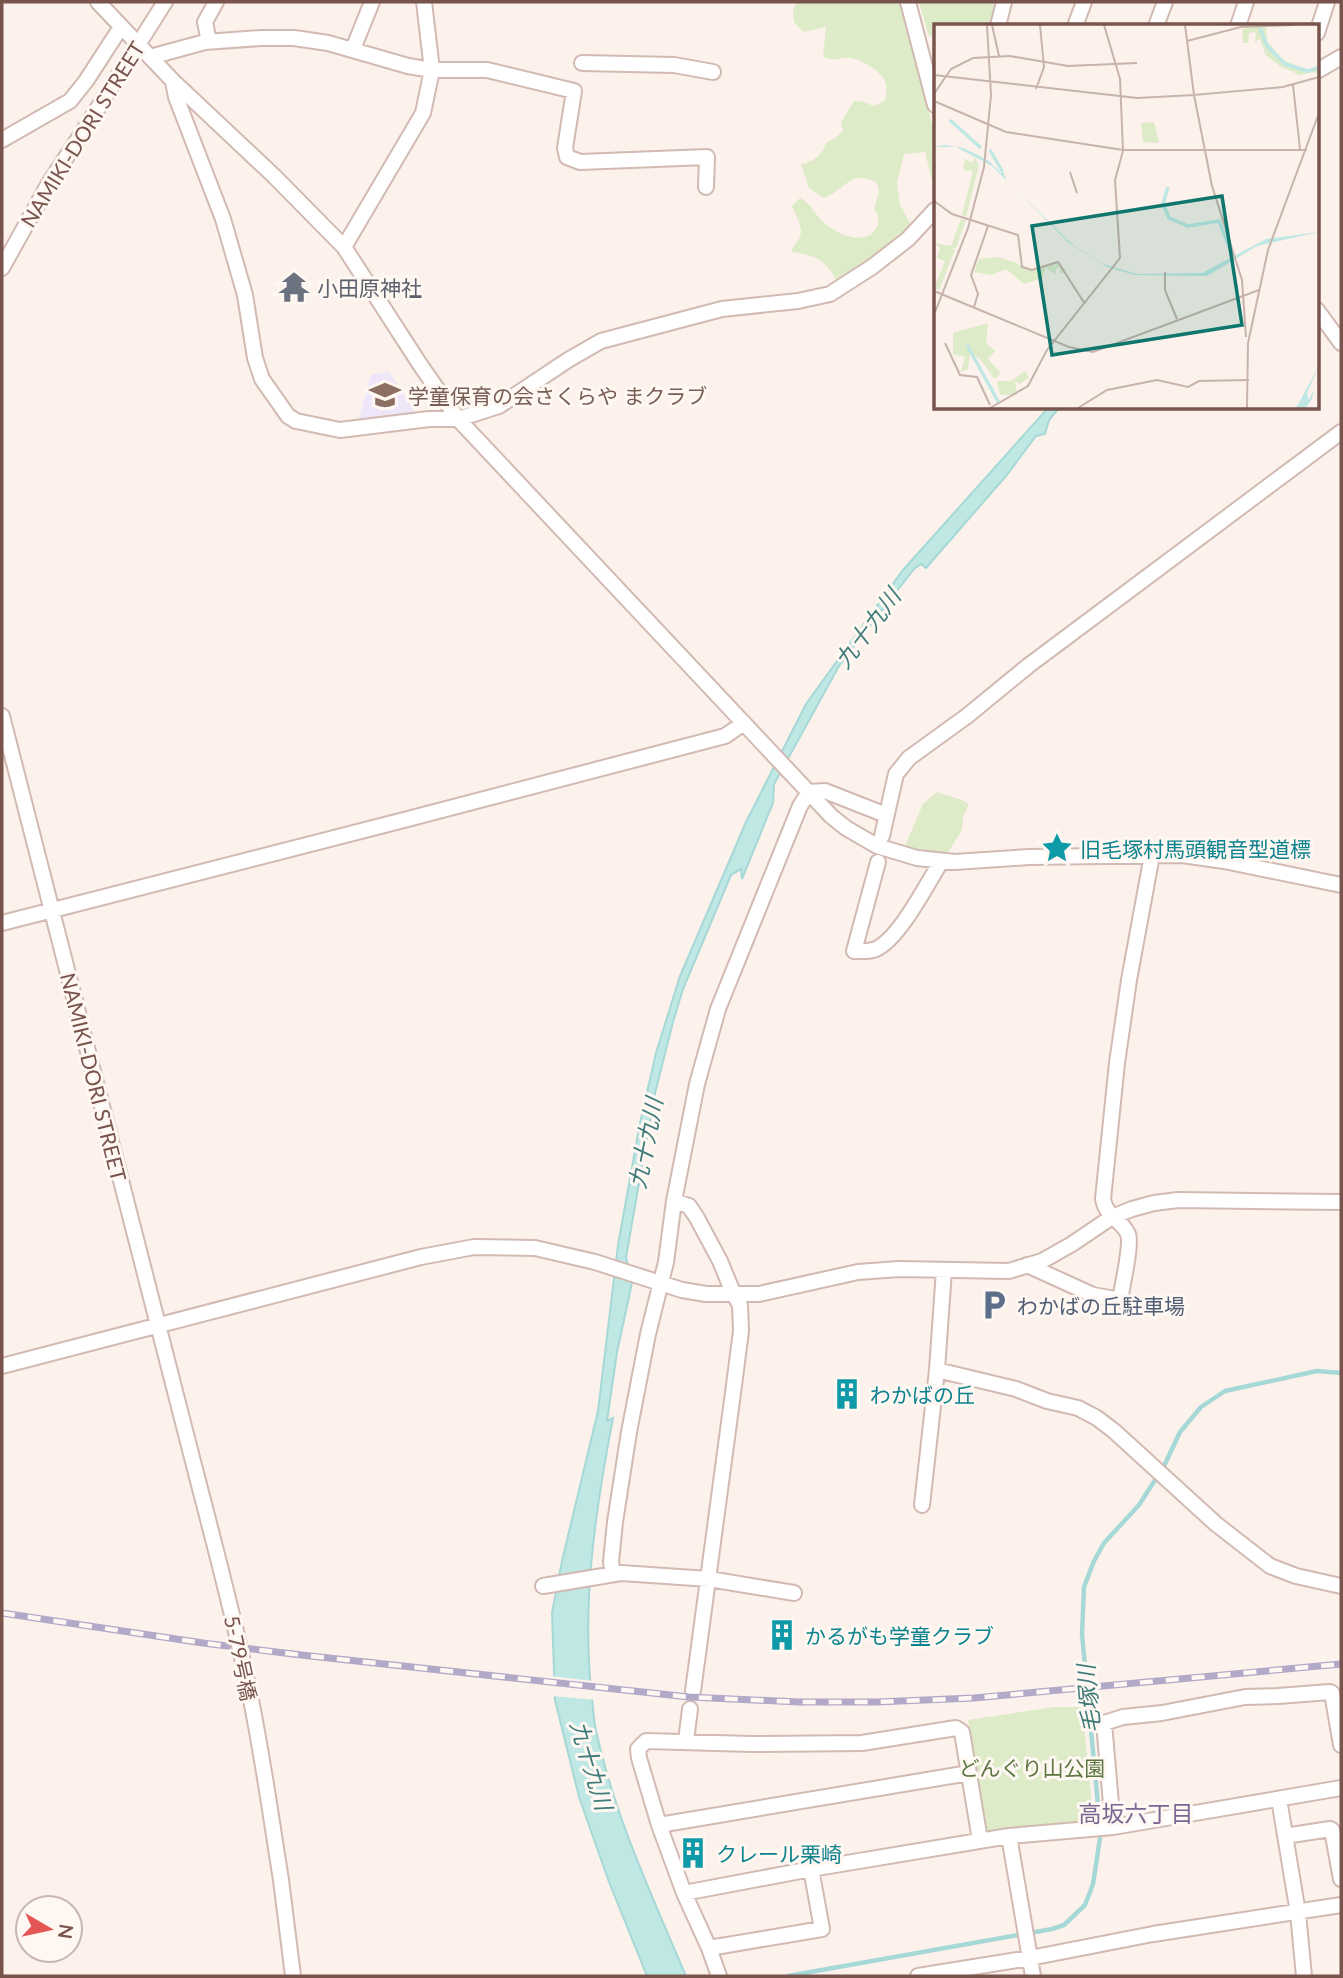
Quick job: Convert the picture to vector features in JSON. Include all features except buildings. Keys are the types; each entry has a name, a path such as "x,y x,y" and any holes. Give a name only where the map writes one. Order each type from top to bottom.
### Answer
{"street":[{"path":"98,2 173,81 274,176 344,247 458,419 772,755 846,828 894,853 940,862 1029,857 1182,855 1341,885"},
{"name":"NAMIKI-DORI STREET","path":"2,268 48,185 165,2"},
{"path":"205,42 208,37 205,22 216,2"},
{"path":"353,49 372,2"},
{"path":"344,247 423,113 432,70 424,2"},
{"path":"908,2 934,101"},
{"path":"998,24 1004,2"},
{"path":"1076,24 1084,2"},
{"path":"1157,24 1165,2"},
{"path":"1239,24 1246,2"},
{"path":"1318,30 1327,2"},
{"path":"2,140 70,101 121,27"},
{"path":"150,57 205,42 294,38 328,43 408,66 432,70 487,70 574,91 565,148 568,157 580,162 707,157 706,187"},
{"path":"1318,70 1341,57"},
{"path":"582,63 674,65 713,72"},
{"path":"173,81 176,97 223,219 245,295 255,358 262,379 288,416 296,421 340,430 429,419 458,419 499,406 601,341 722,309 798,301 835,292 908,239 934,211"},
{"path":"1318,311 1341,343"},
{"path":"882,836 896,774 909,758 1341,432"},
{"name":"NAMIKI-DORI STREET","path":"2,716 187,1438"},
{"path":"2,923 725,736 744,723"},
{"path":"806,789 835,794 886,815"},
{"path":"610,1574 629,1432 658,1283 666,1262 674,1201 696,1084 718,1009 806,789"},
{"path":"1027,1265 1093,1295 1120,1300 1129,1243 1128,1233 1105,1209 1103,1199 1117,1063 1152,855"},
{"path":"878,862 854,951 875,949 900,927 940,862"},
{"path":"2,1367 421,1257 474,1247 535,1248 608,1266 681,1290 734,1295 759,1294 858,1272 899,1269 1009,1271 1042,1261 1112,1217 1154,1203 1178,1200 1341,1202"},
{"path":"674,1201 689,1206 697,1217 740,1305 741,1331 693,1690"},
{"path":"922,1505 937,1370 944,1270"},
{"path":"937,1370 1016,1389 1047,1401 1078,1408 1097,1418 1114,1430 1216,1524 1270,1566 1296,1576 1341,1586"},
{"name":"5-79号橋","path":"187,1438 247,1678 265,1774 293,1976"},
{"path":"545,1586 610,1574 709,1579 794,1593"},
{"path":"1113,1827 1104,1723 1123,1717 1163,1713 1245,1696 1330,1692 1341,1745"},
{"path":"686,1741 690,1709"},
{"path":"719,1976 659,1825 639,1758 640,1744 646,1741 862,1743 960,1729 980,1840"},
{"path":"659,1825 969,1773"},
{"path":"684,1893 980,1840 1113,1827 1341,1788"},
{"path":"1279,1799 1298,1913 1304,1976"},
{"path":"1285,1836 1332,1830 1341,1879"},
{"path":"1009,1836 1033,1976"},
{"path":"709,1948 822,1929 811,1869"},
{"path":"918,1976 1153,1934 1341,1905"}],"shaded area":[{"name":"学童保育の会さくらや まクラブ","path":"389,371 416,414 358,421 371,375"}],"green space":[{"path":"797,2 900,2 934,132 934,188 925,152 904,154 897,183 900,205 910,223 866,264 836,281 829,268 818,259 791,252 801,232 792,206 800,198 833,229 851,237 864,237 878,226 878,216 874,208 879,192 877,183 868,179 854,179 824,198 809,188 801,164 817,157 827,142 843,131 841,122 854,101 873,106 885,101 886,85 878,72 860,61 823,57 826,27 803,32 794,22 793,9"},
{"path":"919,2 997,2 990,22 934,24 934,35 929,36"},
{"path":"937,792 969,804 963,817 962,830 947,854 905,846 923,804"},
{"name":"どんぐり山公園","path":"1054,1707 1082,1707 1094,1823 990,1834 986,1831 968,1720"}],"water":[{"name":"九十九川","path":"1046,410 1057,410 1049,420 1045,434 1036,436 1006,476 926,568 921,564 914,569 839,666 774,784 773,803 742,879 741,869 731,875 683,989 673,1022 655,1093 626,1257 632,1283 617,1352 607,1421 613,1418 596,1519 588,1621 594,1715 604,1763 635,1856 686,1976 647,1976 609,1882 579,1797 555,1700 552,1613 598,1411 618,1245 640,1123 656,1053 680,976 746,822 806,704 903,570"}],"pier":[{"path":"550,1676 594,1681 596,1700 551,1696"}],"waterway":[{"name":"毛塚川","path":"788,1976 1052,1929 1064,1925 1085,1905 1093,1884 1100,1838 1082,1634 1084,1587 1094,1561 1104,1543 1139,1505 1164,1466 1180,1432 1201,1407 1225,1391 1317,1371 1341,1373"}],"railway":[{"path":"2,1613 301,1655 689,1697 799,1702 974,1698 1341,1664"}],"place":[{"name":"小田原神社","path":"294,287"},
{"name":"学童保育の会さくらや まクラブ","path":"385,395"},
{"name":"旧毛塚村馬頭観音型道標","path":"1057,848"},
{"name":"わかばの丘駐車場","path":"994,1305"},
{"name":"わかばの丘","path":"847,1394"},
{"name":"かるがも学童クラブ","path":"782,1635"},
{"name":"クレール栗崎","path":"693,1853"}],"district":[{"name":"高坂六丁目","path":"1136,1813"}]}
